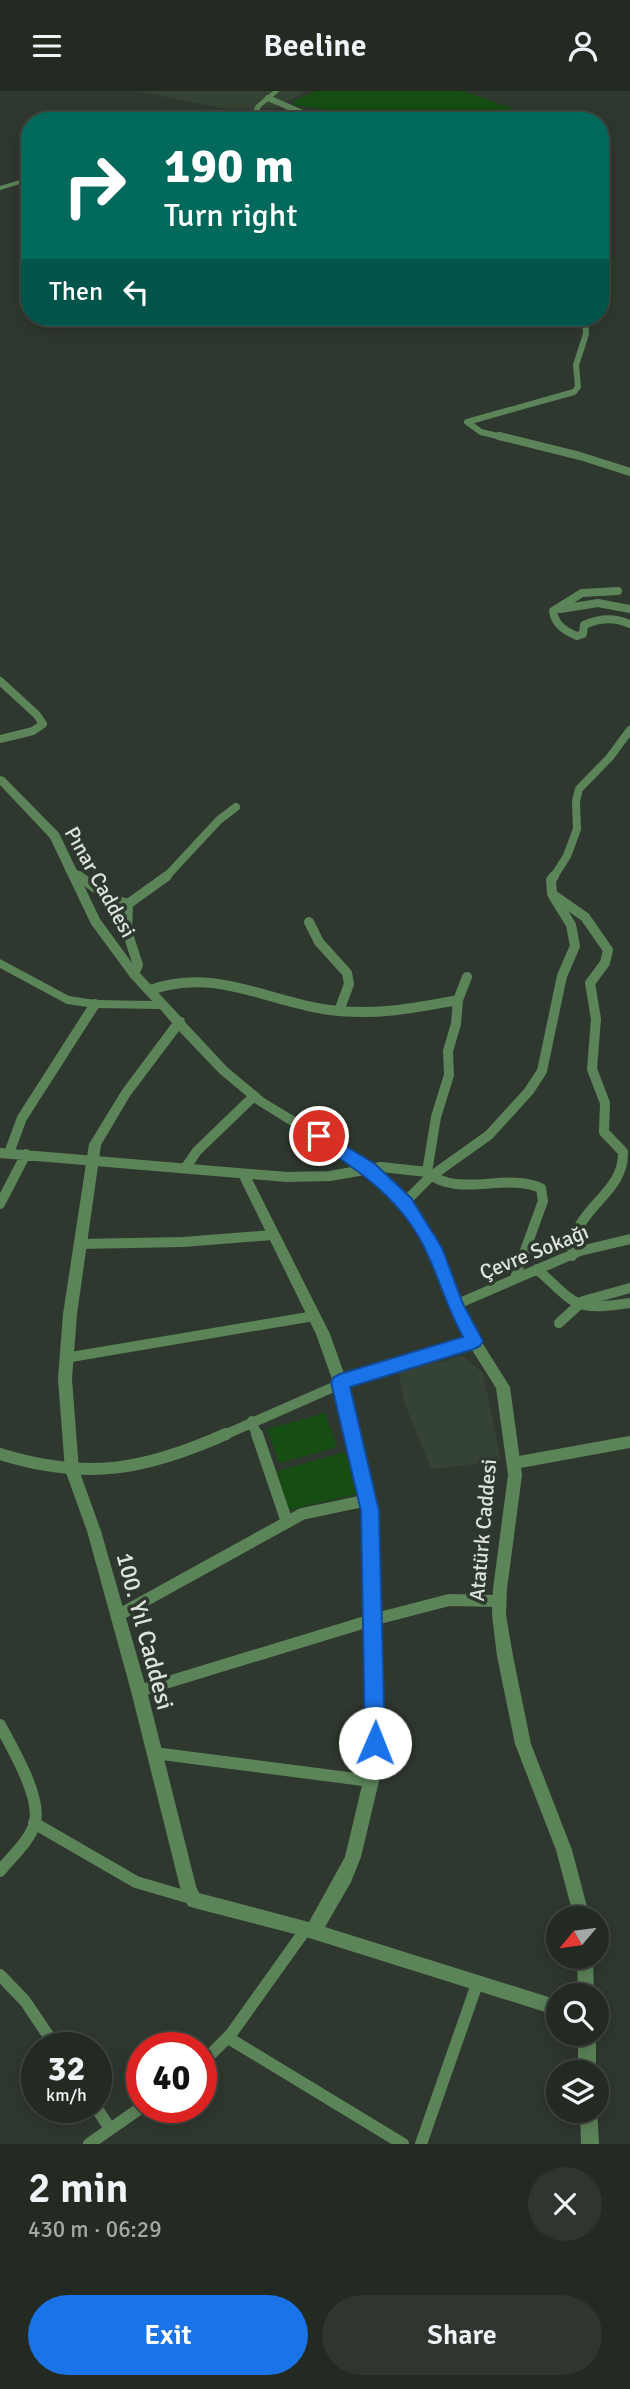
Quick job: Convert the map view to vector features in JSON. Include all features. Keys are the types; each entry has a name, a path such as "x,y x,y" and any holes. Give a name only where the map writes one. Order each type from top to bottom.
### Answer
{"street":[{"path":"254,112 277,91"},
{"path":"268,98 300,112"},
{"path":"0,188 21,182"},
{"path":"587,326 576,365 577,389 561,398 467,422 475,430 580,456 630,472"},
{"path":"553,611 582,593 618,591"},
{"path":"553,611 591,603 630,609"},
{"path":"553,611 556,622 575,635 583,633 583,625 606,618 630,624"},
{"path":"0,681 37,715 43,724 33,731 0,739"},
{"path":"2,967 67,1000 95,1004 164,1005 223,1070 254,1096 369,1168 405,1202 429,1174 464,1156 489,1135 529,1091 542,1071 562,976 575,946 571,925 552,894 551,880 567,856 577,829 578,792 630,730"},
{"name":"Pınar Caddesi","path":"0,779 55,837 95,921 134,974 164,1005"},
{"path":"128,904 172,872 214,824 236,807"},
{"path":"69,869 110,898 128,904"},
{"path":"552,894 577,909 593,923 608,950 605,964 590,983 596,1019 592,1069 605,1103 604,1132 622,1150 626,1161 623,1175 612,1192 577,1227 572,1239 572,1256"},
{"path":"128,904 127,931 138,965 134,974"},
{"path":"309,922 319,942 348,974 349,985 339,1011"},
{"path":"429,1174 436,1117 449,1075 448,1051 456,1024 458,1000 467,978"},
{"path":"150,990 171,981 186,979 227,983 299,1005 339,1011 385,1012 458,1000"},
{"path":"95,1004 22,1118 5,1153 186,1167 244,1175 306,1178 369,1168 429,1174 456,1183 528,1183 541,1188 544,1195 515,1278"},
{"name":"100. Yıl Caddesi","path":"180,1021 106,1122 95,1144 65,1358 72,1470 94,1531 139,1691 183,1876 194,1900"},
{"path":"186,1167 197,1151 254,1096"},
{"path":"0,1204 26,1154"},
{"path":"217,2050 230,2039 275,1966 309,1930 345,1876 353,1857 371,1781 376,1720 368,1500 340,1382 314,1316 244,1175"},
{"name":"Atatürk Caddesi","path":"405,1202 434,1248 455,1305 503,1387 514,1463 513,1502 499,1601 505,1656 516,1719 532,1772 564,1850 579,1906"},
{"path":"79,1244 183,1242 272,1234"},
{"name":"Çevre Sokağı","path":"455,1305 592,1247 630,1239"},
{"path":"537,1269 577,1305 594,1308 630,1303"},
{"path":"559,1323 577,1305 606,1293 630,1288"},
{"path":"65,1358 314,1316"},
{"path":"0,1454 38,1466 72,1470 103,1471 135,1466 185,1450 340,1382 474,1341"},
{"path":"252,1421 287,1522"},
{"path":"514,1463 630,1442"},
{"path":"117,1616 310,1511 368,1500"},
{"path":"139,1691 372,1620 449,1600 499,1601"},
{"path":"0,1725 33,1800 34,1823 0,1871"},
{"path":"153,1753 371,1781"},
{"path":"34,1823 136,1882 309,1930 546,2004"},
{"path":"0,1975 25,2001 46,2032"},
{"path":"421,2144 477,1984"},
{"path":"230,2039 403,2144"},
{"path":"93,2143 126,2118"},
{"path":"106,2123 110,2129"},
{"path":"589,2123 590,2144"}],"shaded area":[{"path":"137,91 306,91 276,108 226,109"},
{"path":"463,1356 483,1373 501,1461 431,1469 404,1402 399,1372"}],"green space":[{"path":"316,91 463,91 514,109 510,112 341,112 292,105 298,99"},
{"path":"325,1413 337,1447 279,1463 267,1429"},
{"path":"345,1452 357,1494 289,1510 277,1471"}],"route":[{"path":"319,1136 369,1168 405,1202 434,1248 455,1305 474,1341 340,1382 370,1511 375,1743"}]}
